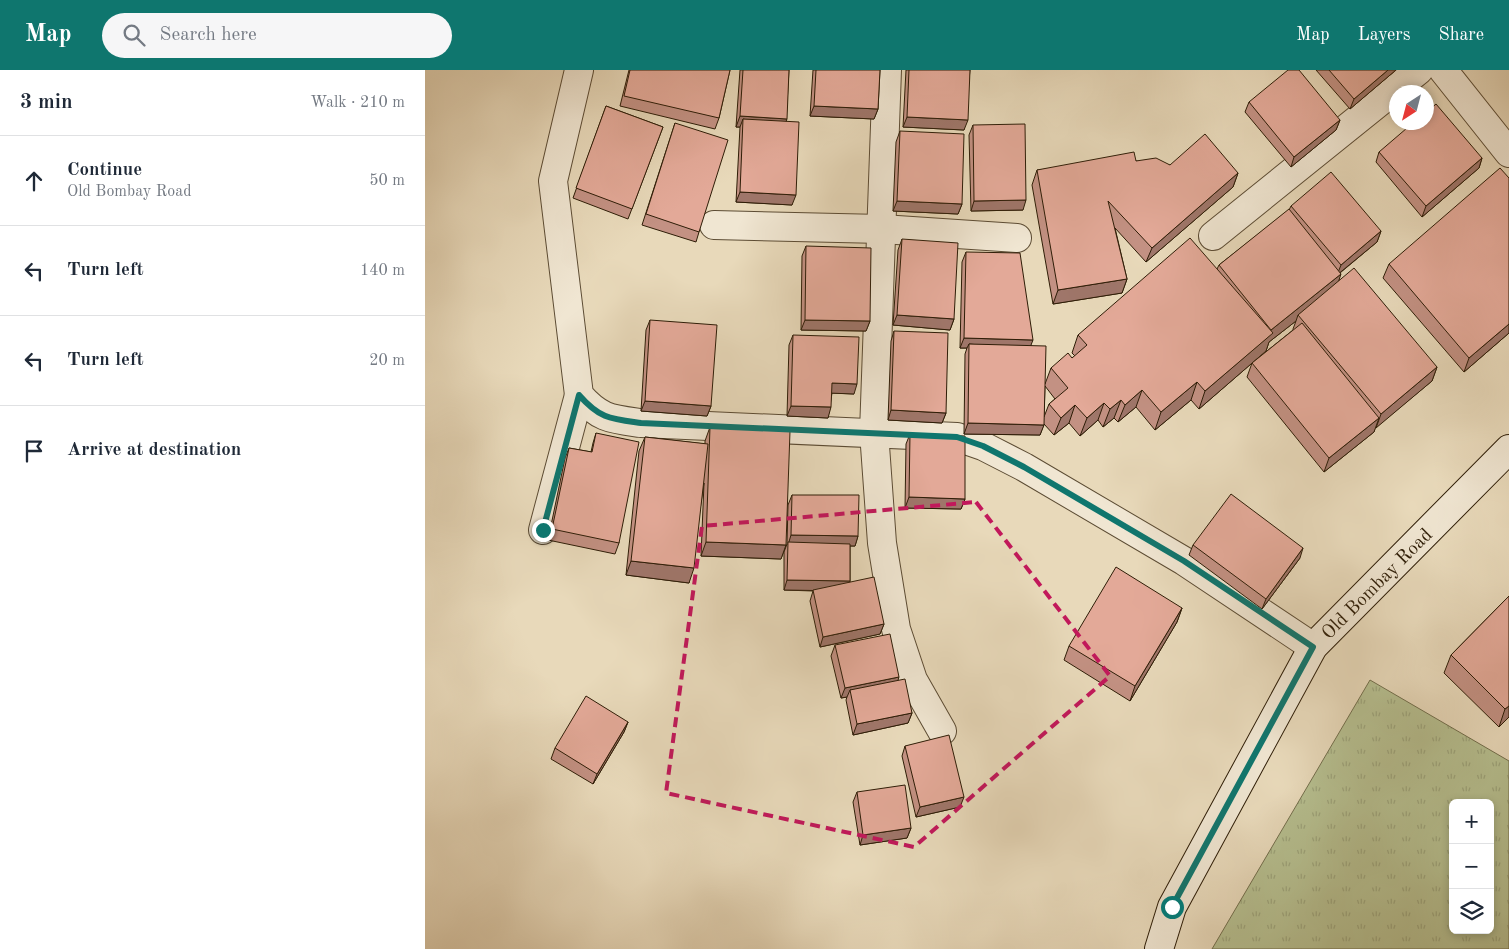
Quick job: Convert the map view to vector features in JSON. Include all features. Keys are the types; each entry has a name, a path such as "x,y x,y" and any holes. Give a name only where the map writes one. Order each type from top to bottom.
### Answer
{"street":[{"path":"543,530 579,395 553,181 579,70"},
{"path":"887,70 874,432 882,543 896,629 913,680 942,731"},
{"path":"1213,236 1419,70"},
{"path":"1443,70 1509,154"},
{"path":"714,225 882,229 1017,238"},
{"path":"579,395 592,409 610,419 641,423 957,437 983,446 1024,467 1184,561 1313,647"},
{"name":"Old Bombay Road","path":"1159,949 1172,907 1313,647 1509,449"}],"highlighted area":[{"path":"976,502 1110,676 914,847 666,793 702,526"}],"green space":[{"path":"1370,680 1509,761 1509,949 1212,949"}],"building":[{"path":"630,70 730,70 719,118 624,96"},
{"path":"743,70 789,70 787,119 740,116"},
{"path":"816,70 880,70 878,109 814,106"},
{"path":"909,70 970,70 968,120 907,117"},
{"path":"1288,70 1299,70 1340,120 1294,157 1249,102"},
{"path":"1329,70 1388,70 1354,99"},
{"path":"1436,104 1482,158 1426,206 1379,152 1405,130 1434,130 1434,106"},
{"path":"606,106 663,127 632,209 576,188"},
{"path":"743,119 799,122 796,195 740,192"},
{"path":"675,123 728,140 699,232 646,214"},
{"path":"1025,124 1026,200 974,201 973,125"},
{"path":"900,131 964,134 962,204 897,201"},
{"path":"1205,134 1238,173 1152,248 1108,201 1127,279 1058,290 1037,170 1134,152 1136,161 1156,158 1170,165"},
{"path":"1500,168 1509,178 1509,324 1469,358 1389,264"},
{"path":"1331,172 1381,231 1341,265 1291,206"},
{"path":"1289,209 1341,274 1271,330 1219,265"},
{"path":"1190,238 1273,333 1205,391 1197,382 1161,412 1142,390 1125,405 1121,400 1110,409 1104,403 1087,418 1075,405 1061,418 1049,404 1068,388 1051,368 1068,353 1072,358 1087,345 1078,335"},
{"path":"902,239 958,243 954,319 897,315"},
{"path":"806,246 871,248 870,321 805,320"},
{"path":"966,252 1020,253 1033,340 964,338"},
{"path":"1354,268 1437,367 1381,414 1298,315"},
{"path":"650,320 717,325 711,406 645,401"},
{"path":"1302,323 1379,418 1329,458 1252,363"},
{"path":"894,331 948,333 946,413 891,410"},
{"path":"793,335 859,337 857,384 832,383 831,407 791,406"},
{"path":"969,344 1046,346 1044,425 968,423"},
{"path":"710,427 790,431 786,545 706,542"},
{"path":"596,433 639,442 619,543 552,529 569,448 592,452"},
{"path":"910,434 965,436 965,499 909,497"},
{"path":"645,437 708,444 694,568 631,561"},
{"path":"1231,494 1303,548 1266,599 1193,545"},
{"path":"792,495 859,495 858,536 791,535"},
{"path":"788,542 850,544 850,581 787,580"},
{"path":"1116,567 1182,608 1135,686 1069,646"},
{"path":"874,577 884,624 823,637 813,590"},
{"path":"1509,596 1509,706 1505,709 1451,655"},
{"path":"890,634 899,677 845,688 835,645"},
{"path":"905,679 912,713 857,724 850,690"},
{"path":"586,696 628,722 597,774 555,748"},
{"path":"949,735 964,797 920,807 905,746"},
{"path":"905,785 911,828 863,835 857,792"}],"route":[{"path":"543,530 579,395 592,409 610,419 641,423 957,437 983,446 1024,467 1184,561 1313,647 1172,907"}]}
